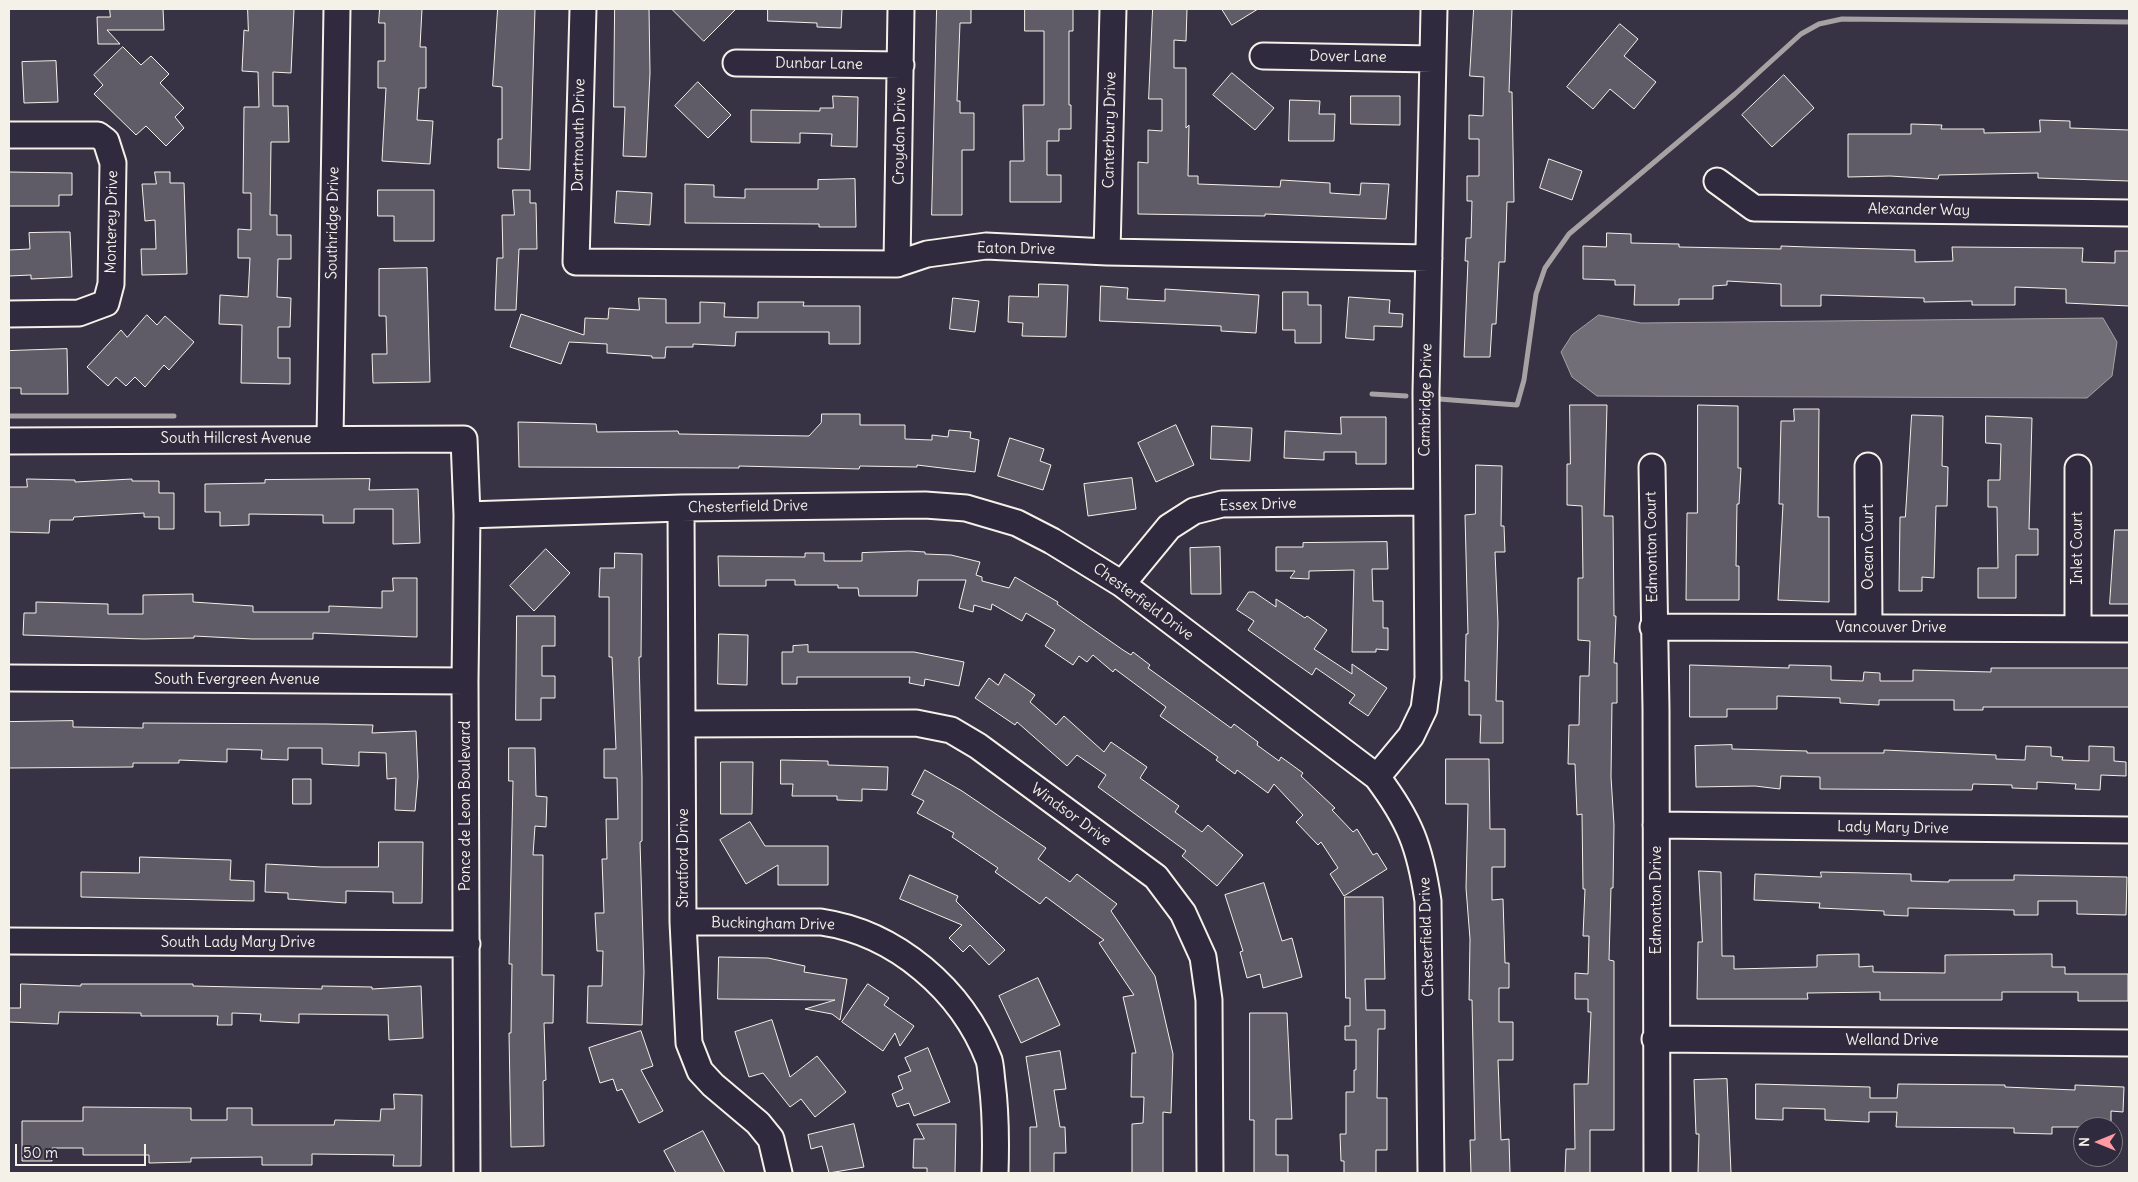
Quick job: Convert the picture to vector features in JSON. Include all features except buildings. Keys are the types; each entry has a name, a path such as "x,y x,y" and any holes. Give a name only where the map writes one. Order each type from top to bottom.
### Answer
{"street":[{"name":"Southridge Drive","path":"330,438 337,9"},
{"name":"Dartmouth Drive","path":"576,262 582,9"},
{"name":"Croydon Drive","path":"897,264 901,9"},
{"name":"Canterbury Drive","path":"1108,252 1114,9"},
{"name":"Cambridge Drive","path":"1377,777 1412,736 1424,709 1428,678 1425,502 1434,9"},
{"name":"Dover Lane","path":"1263,56 1433,59"},
{"name":"Dunbar Lane","path":"736,63 901,65"},
{"name":"Monterey Drive","path":"9,135 98,135 106,141 113,163 111,284 106,302 79,313 9,314"},
{"name":"Alexander Way","path":"1718,181 1754,208 2129,213"},
{"name":"Eaton Drive","path":"576,262 897,264 926,254 986,246 1108,252 1429,258"},
{"name":"South Hillcrest Avenue","path":"9,441 330,438 464,439"},
{"name":"Ponce de Leon Boulevard","path":"464,439 467,514 465,682 467,1173"},
{"name":"Ocean Court","path":"1868,466 1869,628"},
{"name":"Edmonton Court","path":"1652,467 1653,627"},
{"name":"Inlet Court","path":"2078,468 2078,629"},
{"name":"Essex Drive","path":"1122,584 1169,528 1194,511 1222,504 1425,502"},
{"name":"Chesterfield Drive","path":"467,514 681,508 925,505 966,508 1026,528 1052,541 1122,584 1377,777 1398,805 1412,832 1423,864 1428,901 1431,1173"},
{"name":"Stratford Drive","path":"681,508 684,922 689,1043 700,1070 713,1085 758,1123 771,1139 780,1173"},
{"name":"Vancouver Drive","path":"1653,627 2129,629"},
{"name":"Edmonton Drive","path":"1653,627 1656,825 1655,1040 1657,1173"},
{"name":"South Evergreen Avenue","path":"9,678 465,682"},
{"name":"Windsor Drive","path":"684,724 916,723 951,730 978,746 1156,877 1183,913 1206,969 1210,1000 1210,1173"},
{"name":"Lady Mary Drive","path":"1656,825 2129,830"},
{"name":"Buckingham Drive","path":"684,922 821,922 840,924 894,946 934,980 964,1010 989,1061 996,1110 996,1173"},
{"name":"South Lady Mary Drive","path":"9,941 467,944"},
{"name":"Welland Drive","path":"1655,1040 2129,1044"}],"shaded area":[{"path":"1599,315 1641,323 2103,318 2117,342 2112,376 2087,398 1597,396 1572,377 1561,352 1572,335"}],"waterway":[{"path":"1439,399 1517,405 1524,380 1536,294 1545,268 1569,234 1735,94 1801,34 1819,24 1842,19 2129,22"},
{"path":"1372,394 1406,396"},
{"path":"9,416 174,416"}]}
